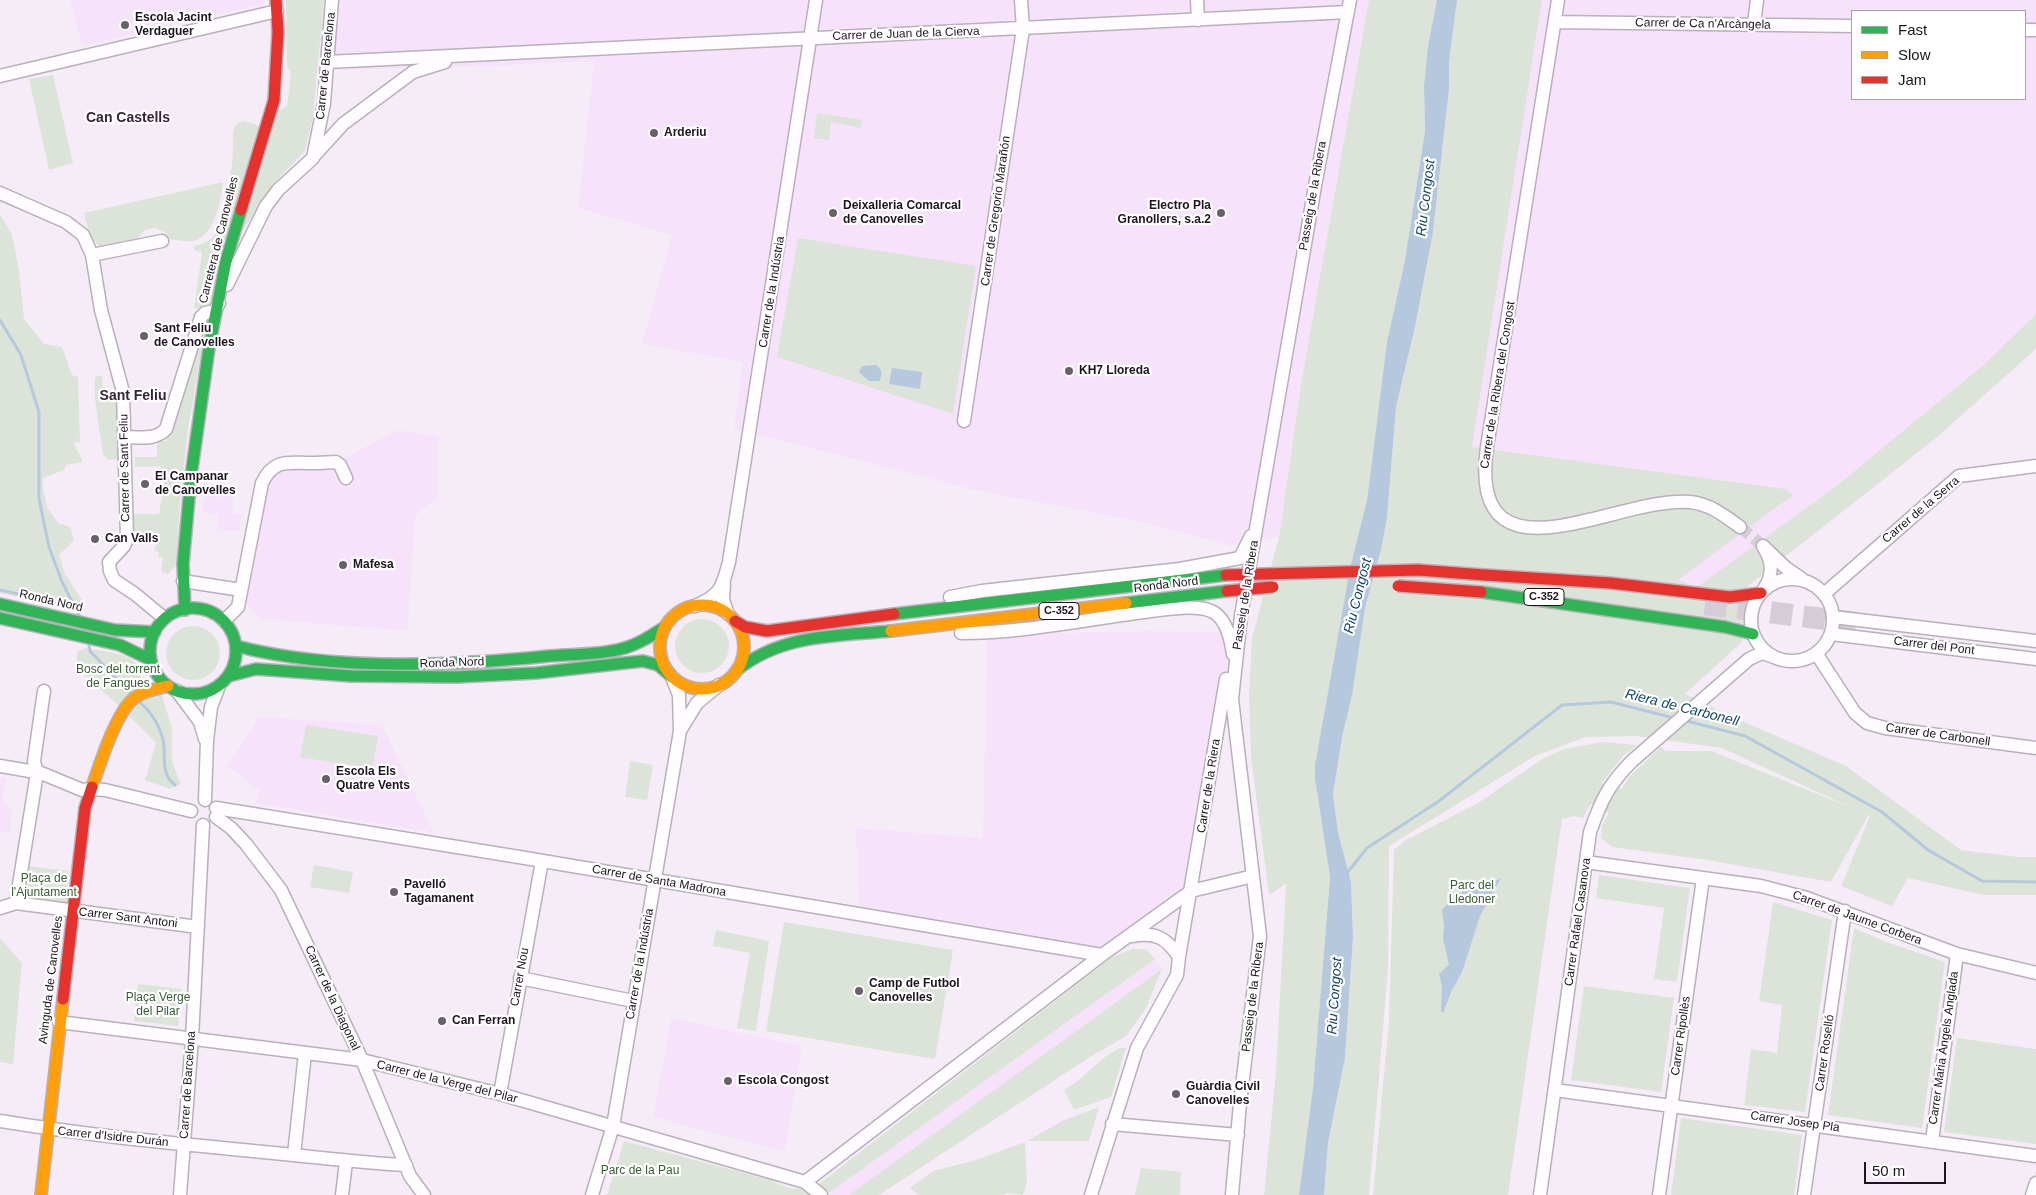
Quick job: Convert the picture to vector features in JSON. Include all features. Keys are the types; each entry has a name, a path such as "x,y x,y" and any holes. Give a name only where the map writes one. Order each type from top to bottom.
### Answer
{"main road":[{"name":"Carretera de Canovelles","path":"185,610 183,564 191,476 215,311 229,252 274,100 278,32 276,6"},
{"name":"Ronda Nord","path":"732,618 745,627 767,631 1226,575 1418,570 1485,575 1607,597 1387,586"},
{"path":"1485,575 1610,583 1730,597 1763,591"},
{"name":"Ronda Nord","path":"737,670 756,655 790,642 1227,591 1280,587"},
{"path":"1481,592 1725,627 1754,636"},
{"name":"Ronda Nord","path":"0,604 115,630 155,632"},
{"name":"C-352","path":"695,606 708,605 732,618"},
{"path":"695,606 683,609 672,617 660,639 660,653 664,665 672,677 683,685 696,689 708,689 719,686"},
{"path":"189,608 204,609 218,616 232,631 236,646 236,660 229,676 219,686 208,692 193,694 172,689 157,676 151,660 150,647 155,632 164,618 185,610 189,608"},
{"path":"0,618 120,645 151,660"},
{"path":"732,618 740,630 744,643 742,658 737,670"},
{"name":"Ronda Nord","path":"236,646 270,656 336,662 520,660 618,649 638,642 665,627"},
{"name":"Ronda Nord","path":"229,676 256,669 360,676 456,677 536,673 643,661 658,664 672,677"},
{"name":"C-352","path":"719,686 737,670"},
{"name":"Avinguda de Canovelles","path":"41,1195 59,1022 85,808 91,789 126,706 139,695 172,689"}],"street":[{"name":"Carrer de Barcelona","path":"313,158 324,103 332,0"},
{"name":"Carrer de la Indústria","path":"732,618 723,600 724,584 734,539 816,0"},
{"name":"Carrer de Gregorio Marañón","path":"964,421 1023,29 1021,0"},
{"path":"1197,0 1198,20"},
{"name":"Carrer de la Ribera del Congost","path":"1558,0 1487,447 1485,467 1486,493 1501,517 1520,527 1531,529 1557,527 1658,503 1680,501 1692,502 1712,508 1740,527"},
{"path":"1754,24 1756,0"},
{"path":"0,76 276,6"},
{"name":"Carrer de Juan de la Cierva","path":"327,62 464,57 811,37 1198,20 1349,6"},
{"name":"Passeig de la Ribera","path":"1232,1195 1260,936 1232,699 1242,616 1258,520 1315,186 1349,6"},
{"name":"Carrer de Ca n'Arcàngela","path":"1555,22 1851,26"},
{"name":"Carrer de Juan de la Cierva","path":"313,158 344,124 413,72 464,57"},
{"path":"124,437 150,438 161,434 166,429 201,317 206,313 215,311 236,263 266,206 278,190 313,158"},
{"name":"Carrer de Sant Feliu","path":"0,193 5,197 66,222 83,235 92,255 102,310 123,392 127,539 124,546 109,562 110,571 114,580 135,594 164,618"},
{"path":"92,255 162,241"},
{"path":"224,621 238,607 262,483 266,473 279,464 290,462 336,462 340,465 346,478"},
{"name":"Carrer de la Serra","path":"1824,594 1959,476 2036,466"},
{"path":"894,614 943,598 982,591 1163,571 1240,558 1258,520"},
{"path":"1763,546 1792,573 1817,587 1824,594 1831,606 1833,617 1831,634 1826,643 1816,653 1799,661 1786,661 1762,653 1749,660 1755,653 1751,621 1752,610 1771,576 1772,570 1771,562 1763,546"},
{"path":"1763,591 1783,580 1806,581"},
{"path":"183,581 241,590"},
{"path":"695,606 713,597 724,584"},
{"path":"891,631 966,633 1012,630 1168,609 1199,608 1213,612 1229,632 1236,666"},
{"name":"Carrer de la Riera","path":"1112,1124 1137,1048 1177,975 1234,629 1242,616"},
{"name":"Carrer del Pont","path":"1833,617 2036,641"},
{"name":"Carrer del Pont","path":"1831,634 2036,658"},
{"path":"1754,636 1764,650 1774,657"},
{"name":"Carrer de Carbonell","path":"1816,653 1855,712 1867,723 1886,728 2036,748"},
{"name":"Carrer Rafael Casanova","path":"1540,1195 1590,832 1596,814 1602,799 1620,773 1666,730 1749,660"},
{"path":"672,677 680,695 680,731"},
{"path":"205,800 211,707 219,686"},
{"path":"680,731 697,703 719,686"},
{"path":"172,689 200,722 207,746"},
{"path":"16,903 38,773 34,762 44,691"},
{"name":"Carrer de la Indústria","path":"592,1195 613,1126 680,731"},
{"path":"0,766 38,773 82,790 105,790 191,811"},
{"path":"205,800 213,804 216,813 213,822 203,825 195,822 191,811 197,801 205,800"},
{"name":"Carrer de Santa Madrona","path":"216,813 542,861 1102,955"},
{"name":"Carrer de la Diagonal","path":"216,813 246,844 281,890 362,1060 410,1176 424,1195"},
{"name":"Carrer de Barcelona","path":"180,1195 192,1039 203,825"},
{"name":"Carrer Nou","path":"500,1094 542,861"},
{"name":"Carrer de Jaume Corbera","path":"1586,862 1761,886 1807,898 1845,911 1957,954 2036,973"},
{"path":"805,1182 1102,955 1191,891 1253,876"},
{"name":"Carrer Ripollès","path":"1659,1195 1703,878"},
{"name":"Carrer Sant Antoni","path":"0,908 16,903 198,927"},
{"name":"Carrer Roselló","path":"1804,1195 1845,911"},
{"path":"1130,936 1147,933 1168,941 1179,956"},
{"name":"Carrer Maria Àngels Anglada","path":"1932,1141 1957,954"},
{"path":"520,978 634,1001"},
{"name":"Carrer de la Verge del Pilar","path":"59,1022 362,1060 500,1094 805,1182 821,1195"},
{"path":"294,1155 305,1053"},
{"name":"Carrer Josep Pla","path":"1555,1090 2036,1156"},
{"name":"Carrer d'Isidre Durán","path":"0,1121 47,1129 184,1145 294,1155 346,1162 406,1165"},
{"path":"1091,1195 1112,1124 1238,1135"},
{"path":"342,1195 346,1162"},
{"path":"2032,1195 2036,1183"}],"shaded area":[{"name":"Escola Jacint Verdaguer","path":"70,0 264,0 264,4 82,46"},
{"path":"324,0 1369,0 1302,378 1279,537 1231,546 1141,522 975,490 734,429 743,362 642,344 672,235 578,208 594,61 464,67 318,70"},
{"path":"1542,0 2036,0 2036,314 1982,366 1835,487 1697,587 1678,580 1793,495 1786,489 1472,448"},
{"path":"398,430 439,437 439,496 415,516 408,631 260,619 246,604 272,468 336,462"},
{"path":"205,488 234,490 233,514 242,515 239,531 217,531 218,515 202,512"},
{"path":"1149,631 1229,632 1228,666 1191,891 1102,955 859,915 856,828 983,838 987,635"},
{"name":"Escola Els Quatre Vents","path":"259,717 382,725 434,833 256,803 259,790 250,785 239,773 227,767"},
{"path":"0,778 7,779 2,798 12,809 10,832 0,831"},
{"path":"1155,959 1162,969 850,1195 826,1195"},
{"name":"Escola Congost","path":"671,1018 802,1046 785,1152 653,1117"}],"green space":[{"path":"286,0 324,0 313,117 305,151 276,181 242,232 278,111 287,106 291,72 287,66"},
{"path":"1369,0 1437,0 1428,46 1424,86 1425,131 1405,260 1387,342 1367,500 1350,568 1315,765 1315,779 1330,877 1313,1088 1299,1195 1264,1195 1276,1071 1286,884 1269,895 1251,757 1249,693 1252,638 1279,537 1302,378"},
{"name":"Parc del Lledoner","path":"1457,0 1542,0 1472,447 1786,489 1793,495 1678,580 1697,587 1835,487 1982,366 2036,314 2036,349 1936,438 1748,586 1742,642 1685,694 1737,719 1846,766 1961,850 2018,857 2036,857 2036,895 1984,895 1908,878 1892,906 1841,886 1870,816 1865,814 1868,816 1831,882 1707,860 1612,847 1601,838 1602,825 1609,813 1591,804 1583,818 1574,816 1562,819 1508,1195 1373,1195 1389,1020 1394,850 1404,841 1478,803 1542,759 1564,749 1603,742 1637,745 1623,756 1602,783 1622,789 1630,776 1661,747 1666,751 1711,751 1852,808 1722,748 1636,736 1586,737 1535,756 1389,846 1388,969 1369,1195 1324,1195 1328,1143 1345,1058 1353,937 1351,882 1338,832 1333,794 1365,608 1381,550 1387,518 1396,407 1415,327 1433,232"},
{"path":"53,75 73,163 49,170 29,79"},
{"path":"817,113 863,120 861,128 831,122 829,140 814,138"},
{"path":"245,121 263,127 211,307 194,309 202,252 194,250 194,246 212,238 217,231 225,209 230,182 233,133 237,123"},
{"path":"223,182 216,216 207,232 194,241 170,239 165,232 155,228 145,230 138,238 101,247 94,241 84,213"},
{"path":"0,214 12,235 19,270 24,319 44,344 62,347 72,375 78,377 80,442 74,443 83,462 66,465 64,470 43,478 47,507 58,523 70,527 74,540 59,555 65,574 82,600 71,609 0,593"},
{"path":"798,238 976,266 953,414 777,357"},
{"path":"207,321 188,429 181,490 176,566 168,574 161,572 163,558 158,557 159,552 154,551 156,544 133,537 134,526 131,514 159,514 164,482 160,481 161,466 135,467 135,457 157,457 157,441 166,441"},
{"path":"96,376 102,376 103,391 117,390 118,459 108,460 103,454 95,402"},
{"path":"702,619 712,621 721,627 727,636 729,646 727,656 721,665 712,671 702,673 692,671 683,665 677,656 675,646 677,636 683,627 692,621"},
{"path":"193,626 203,628 212,634 218,643 220,653 218,663 212,672 203,678 193,680 183,678 174,672 168,663 166,653 168,643 174,634 183,628"},
{"name":"Bosc del torrent de Fangues","path":"86,648 128,657 138,667 139,675 162,696 172,728 172,762 181,784 170,789 145,780 156,743 116,703 77,669 77,652"},
{"path":"306,725 378,736 372,769 300,757"},
{"path":"630,761 653,765 647,800 625,797"},
{"path":"314,865 353,872 349,893 310,887"},
{"name":"Plaça de l'Ajuntament","path":"27,866 68,871 67,906 20,901"},
{"path":"1599,875 1690,888 1677,982 1654,979 1664,908 1596,898"},
{"path":"1773,902 1832,920 1805,1112 1744,1105 1751,1049 1777,1053 1782,1005 1759,1001"},
{"name":"Camp de Futbol Canovelles","path":"784,922 953,950 935,1059 766,1031"},
{"path":"1854,928 1884,941 1945,962 1922,1128 1828,1115"},
{"path":"716,930 769,941 756,1031 737,1028 750,953 713,946"},
{"path":"0,938 22,963 13,1064 0,1062"},
{"name":"Parc de la Pau","path":"1132,949 1146,949 1155,959 826,1195 607,1195 624,1141 770,1180 788,1188 811,1190 1111,958"},
{"path":"1162,969 1145,1010 1126,1036 1090,1057 879,1195 849,1195"},
{"name":"Plaça Verge del Pilar","path":"138,984 182,989 178,1026 134,1021"},
{"path":"1584,986 1674,998 1661,1092 1571,1080"},
{"path":"1957,1038 2036,1049 2036,1144 1944,1132"},
{"path":"1120,1048 1126,1048 1111,1097 1074,1110 1064,1090 1079,1080 1105,1057"},
{"path":"1099,1107 1089,1141 1027,1141 1062,1121"},
{"path":"1681,1118 1802,1135 1794,1195 1671,1195"},
{"path":"1025,1142 1027,1182 1023,1195 1006,1193 1005,1195 919,1195 910,1188 933,1171 973,1161"},
{"path":"1141,1168 1181,1172 1180,1195 1135,1195"}],"water":[{"name":"Riu Congost","path":"1437,0 1457,0 1433,232 1415,327 1396,407 1387,518 1381,550 1365,608 1352,695 1343,733 1333,794 1338,832 1351,882 1353,937 1345,1058 1328,1143 1324,1195 1299,1195 1313,1088 1330,877 1315,779 1315,765 1350,568 1367,500 1387,342 1405,260 1425,131 1424,86 1428,46"},
{"path":"876,365 880,368 881,372 879,381 869,381 859,372 862,366"},
{"path":"892,368 922,372 920,389 889,384"},
{"path":"1501,878 1480,916 1462,972 1451,992 1443,1013 1441,1011 1442,987 1439,974 1449,964 1443,939 1442,910 1467,888"}],"waterway":[{"path":"0,320 21,355 39,412 39,499 49,547 62,582 79,615"},
{"path":"0,590 77,607"},
{"path":"89,645 90,651 130,693"},
{"path":"140,702 147,709 160,731 164,742 165,768 170,780 175,785"},
{"name":"Riera de Carbonell","path":"1347,873 1367,848 1439,801 1562,705 1611,702 1674,718"},
{"name":"Riera de Carbonell","path":"1683,720 1745,736 1882,812 1928,850 1982,881 2036,882"}],"tunnel":[{"path":"1740,527 1763,546"},
{"path":"1705,604 1856,623"}],"traffic: fast":[{"path":"185,610 183,564 191,476 209,348 226,261 241,210"},
{"path":"894,614 1226,575"},
{"path":"1126,603 1227,591"},
{"path":"1481,592 1725,627 1753,634"},
{"path":"0,604 115,630 155,632"},
{"path":"193,608 209,611 217,615 229,627 233,635 236,651 233,667 229,675 217,687 209,691 193,694 177,691 169,687 157,675 153,667 150,651 153,635 157,627 169,615 177,611 193,608"},
{"path":"0,618 120,645 151,660"},
{"path":"236,646 311,660 351,663 432,664 612,651 638,643 665,627"},
{"path":"737,670 754,658 772,649 791,643 830,636 891,631"},
{"path":"229,676 256,669 351,676 456,677 536,673 643,661 658,665 672,677"}],"traffic: slow":[{"path":"891,631 1126,603"},
{"path":"702,605 718,608 732,617 741,631 744,647 741,663 732,677 718,686 702,689 686,686 672,677 663,663 660,647 663,631 672,617 686,608 702,605"},
{"path":"92,787 114,728 126,707 140,694 168,686"},
{"path":"41,1195 63,999"}],"traffic: jam":[{"path":"241,210 274,100 278,32 276,0"},
{"path":"1226,575 1418,570 1485,575"},
{"path":"1485,575 1610,583 1730,597 1761,593"},
{"path":"1398,586 1481,592"},
{"path":"1227,591 1273,587"},
{"path":"735,621 745,627 767,631 894,614"},
{"path":"63,999 85,808 92,787"}],"place":[{"name":"Escola Jacint Verdaguer","path":"125,25"},
{"name":"Arderiu","path":"654,133"},
{"name":"Deixalleria Comarcal de Canovelles","path":"833,213"},
{"name":"Electro Pla Granollers, s.a.2","path":"1221,213"},
{"name":"Sant Feliu de Canovelles","path":"144,336"},
{"name":"KH7 Lloreda","path":"1069,371"},
{"name":"El Campanar de Canovelles","path":"145,484"},
{"name":"Can Valls","path":"95,539"},
{"name":"Mafesa","path":"343,565"},
{"name":"Escola Els Quatre Vents","path":"326,779"},
{"name":"Pavelló Tagamanent","path":"394,892"},
{"name":"Camp de Futbol Canovelles","path":"859,991"},
{"name":"Can Ferran","path":"442,1021"},
{"name":"Escola Congost","path":"728,1081"},
{"name":"Guàrdia Civil Canovelles","path":"1176,1094"}],"district":[{"name":"Can Castells","path":"128,118"},
{"name":"Sant Feliu","path":"133,396"}]}
